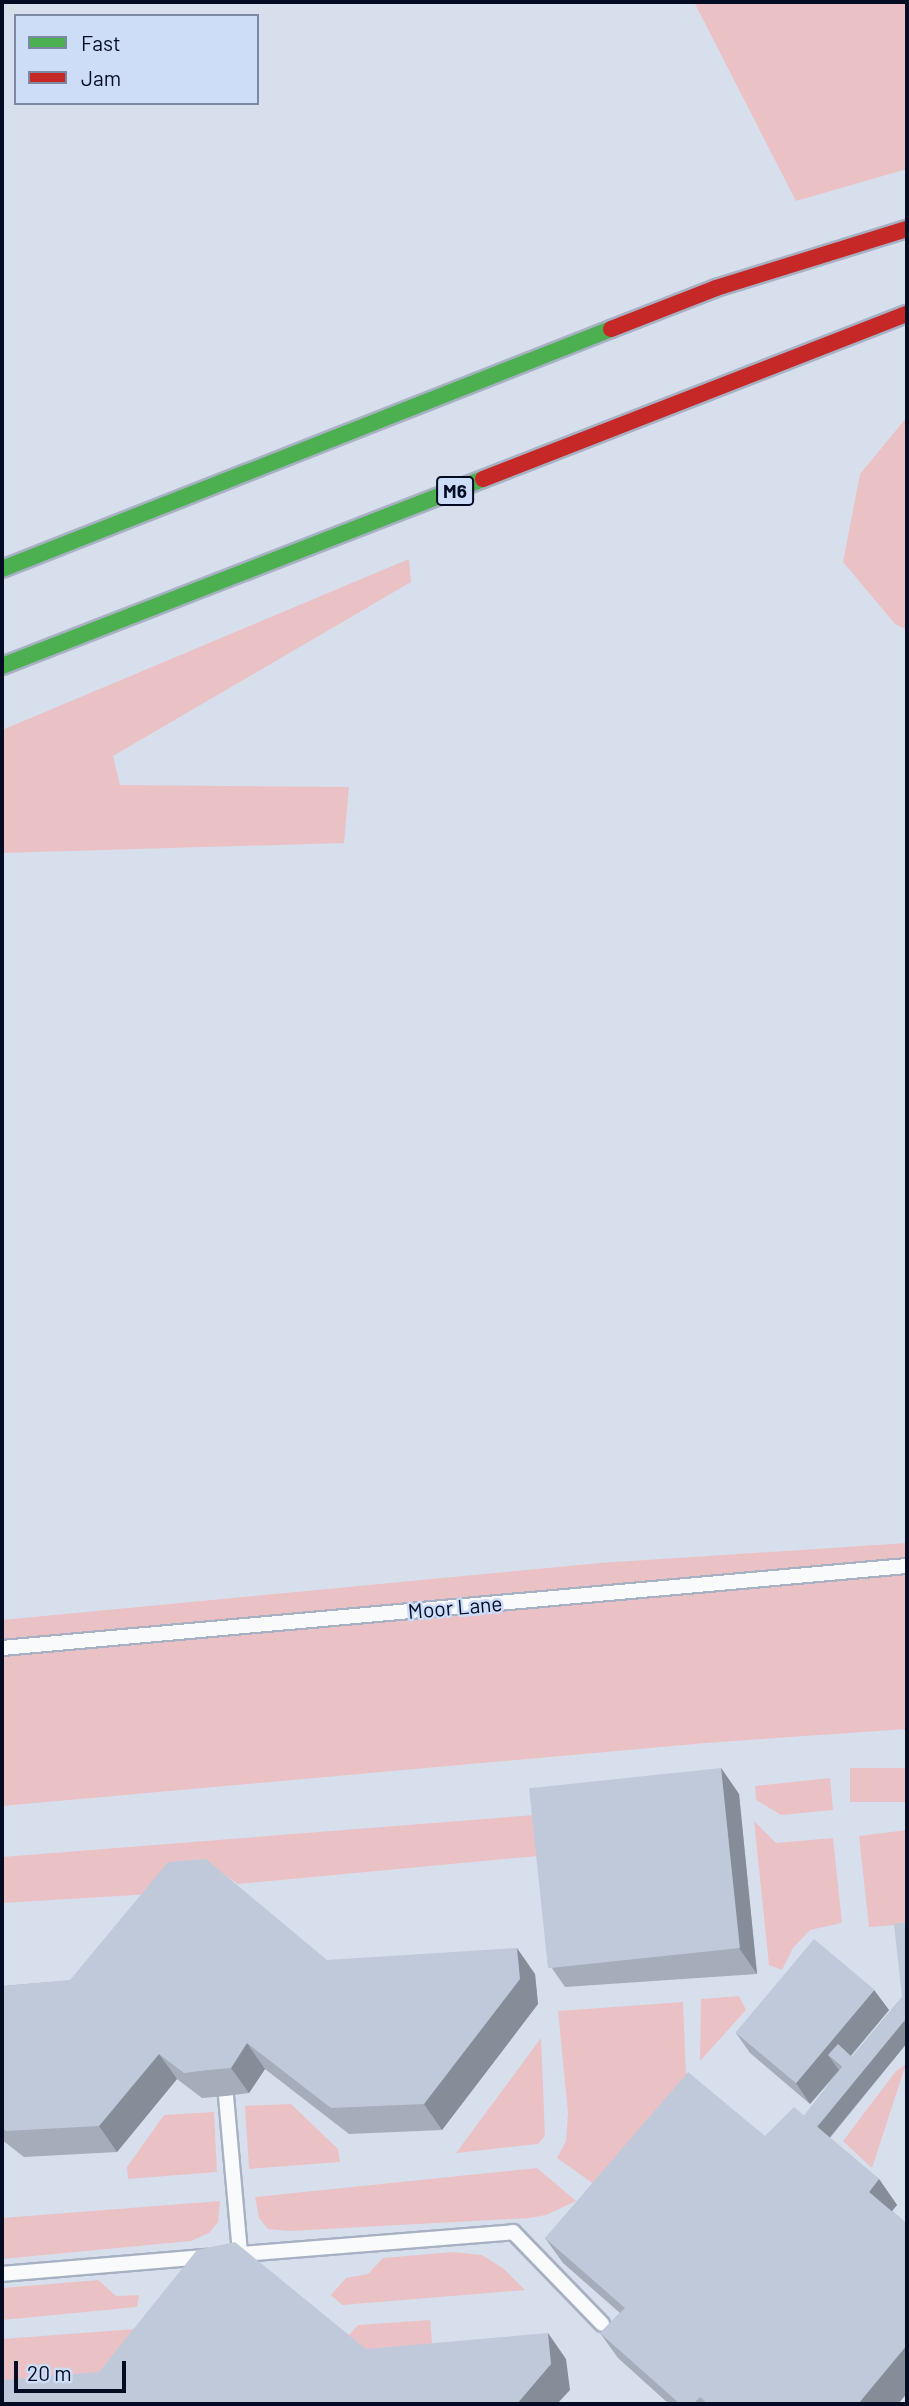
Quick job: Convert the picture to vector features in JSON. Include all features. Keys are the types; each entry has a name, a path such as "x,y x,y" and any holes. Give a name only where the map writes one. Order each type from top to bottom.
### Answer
{"highway":[{"path":"2,569 716,288 907,229"},
{"name":"M6","path":"2,666 907,314"}],"lane":[{"name":"Moor Lane","path":"2,1648 907,1566"},
{"path":"226,2096 240,2254"},
{"path":"2,2274 513,2232 601,2325"}],"shaded area":[{"path":"694,2 907,2 907,169 796,201"},
{"path":"907,417 907,630 895,624 843,562 860,474"},
{"path":"409,559 411,582 113,756 120,785 349,787 344,843 2,853 2,730"},
{"path":"907,1543 907,1729 706,1743 2,1806 2,1620 600,1563"},
{"path":"850,1768 907,1768 907,1802 850,1802"},
{"path":"830,1778 833,1810 781,1815 756,1800 755,1786"},
{"path":"534,1815 538,1856 238,1884 228,1877 169,1893 2,1903 2,1857"},
{"path":"754,1821 776,1843 833,1838 842,1923 810,1930 793,1948 782,1970 769,1965"},
{"path":"907,1830 907,1924 869,1927 859,1836"},
{"path":"739,1996 746,2010 700,2061 701,1999"},
{"path":"683,2002 686,2076 595,2185 557,2158 566,2141 568,2113 558,2011"},
{"path":"541,2038 545,2136 538,2144 456,2153"},
{"path":"906,2064 872,2168 843,2141 896,2071"},
{"path":"291,2104 338,2149 340,2162 249,2169 245,2106"},
{"path":"214,2112 217,2172 128,2179 127,2167 164,2115"},
{"path":"537,2168 576,2201 546,2215 529,2218 290,2231 268,2229 259,2218 255,2197"},
{"path":"220,2201 218,2222 209,2233 191,2241 2,2259 2,2218"},
{"path":"453,2252 482,2255 504,2269 525,2290 342,2305 331,2295 346,2278 368,2274 383,2258"},
{"path":"98,2280 116,2296 139,2295 137,2307 2,2320 2,2288"},
{"path":"430,2320 434,2365 388,2368 349,2335 358,2325"},
{"path":"162,2327 110,2388 2,2397 2,2339"}],"building":[{"path":"721,1768 740,1948 548,1968 529,1788"},
{"path":"206,1859 327,1960 517,1948 520,1979 424,2104 331,2108 247,2043 231,2068 184,2073 159,2054 99,2126 6,2131 2,2128 2,1986 70,1980 168,1862"},
{"path":"907,1922 907,2033 906,2033 894,1924"},
{"path":"814,1939 875,1990 796,2083 736,2032"},
{"path":"902,1997 905,2020 817,2127 804,2116 842,2067 828,2055 838,2044 852,2057"},
{"path":"688,2072 765,2136 794,2107 879,2179 869,2192 907,2224 907,2345 858,2404 708,2404 700,2397 693,2404 680,2404 600,2333 625,2308 545,2238"},
{"path":"235,2242 366,2349 548,2333 551,2364 517,2404 2,2404 2,2380 99,2372 197,2250"}],"traffic: fast":[{"path":"2,569 611,329"},
{"path":"2,666 483,479"}],"traffic: jam":[{"path":"611,329 716,288 907,229"},
{"path":"483,479 907,314"}]}
